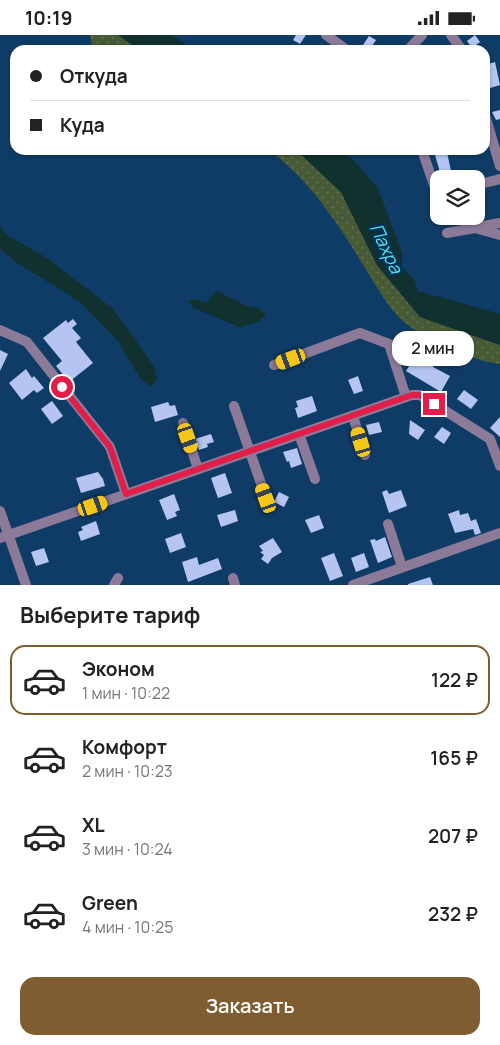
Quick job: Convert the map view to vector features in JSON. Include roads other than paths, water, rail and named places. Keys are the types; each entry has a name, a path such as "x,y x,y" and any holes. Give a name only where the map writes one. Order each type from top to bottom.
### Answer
{"street":[{"path":"326,35 340,45"},
{"path":"413,45 422,35"},
{"path":"490,132 500,166"},
{"path":"424,155 430,173"},
{"path":"485,183 500,179"},
{"path":"447,233 500,223"},
{"path":"475,228 500,235"},
{"path":"0,330 27,342 110,447 126,494"},
{"path":"274,365 360,333 388,344 406,397"},
{"path":"4,536 406,397 420,395 490,439 498,452 500,466"},
{"path":"234,406 266,498"},
{"path":"353,415 365,455"},
{"path":"183,423 198,469"},
{"path":"300,434 315,479"},
{"path":"0,511 4,536 26,585"},
{"path":"388,525 402,567"},
{"path":"353,585 500,533"}],"water":[{"path":"118,35 173,35 186,45 132,45"},
{"name":"Пахра","path":"301,155 346,155 353,160 378,188 402,253 402,267 414,279 418,291 500,314 500,345 420,317 377,265 341,192"},
{"path":"0,227 9,236 50,260 113,309 154,366 157,380 151,387 140,378 118,341 79,301 17,263 0,249"},
{"path":"217,291 247,306 259,308 266,315 258,322 239,327 194,308 188,301 196,299 206,303"}]}
